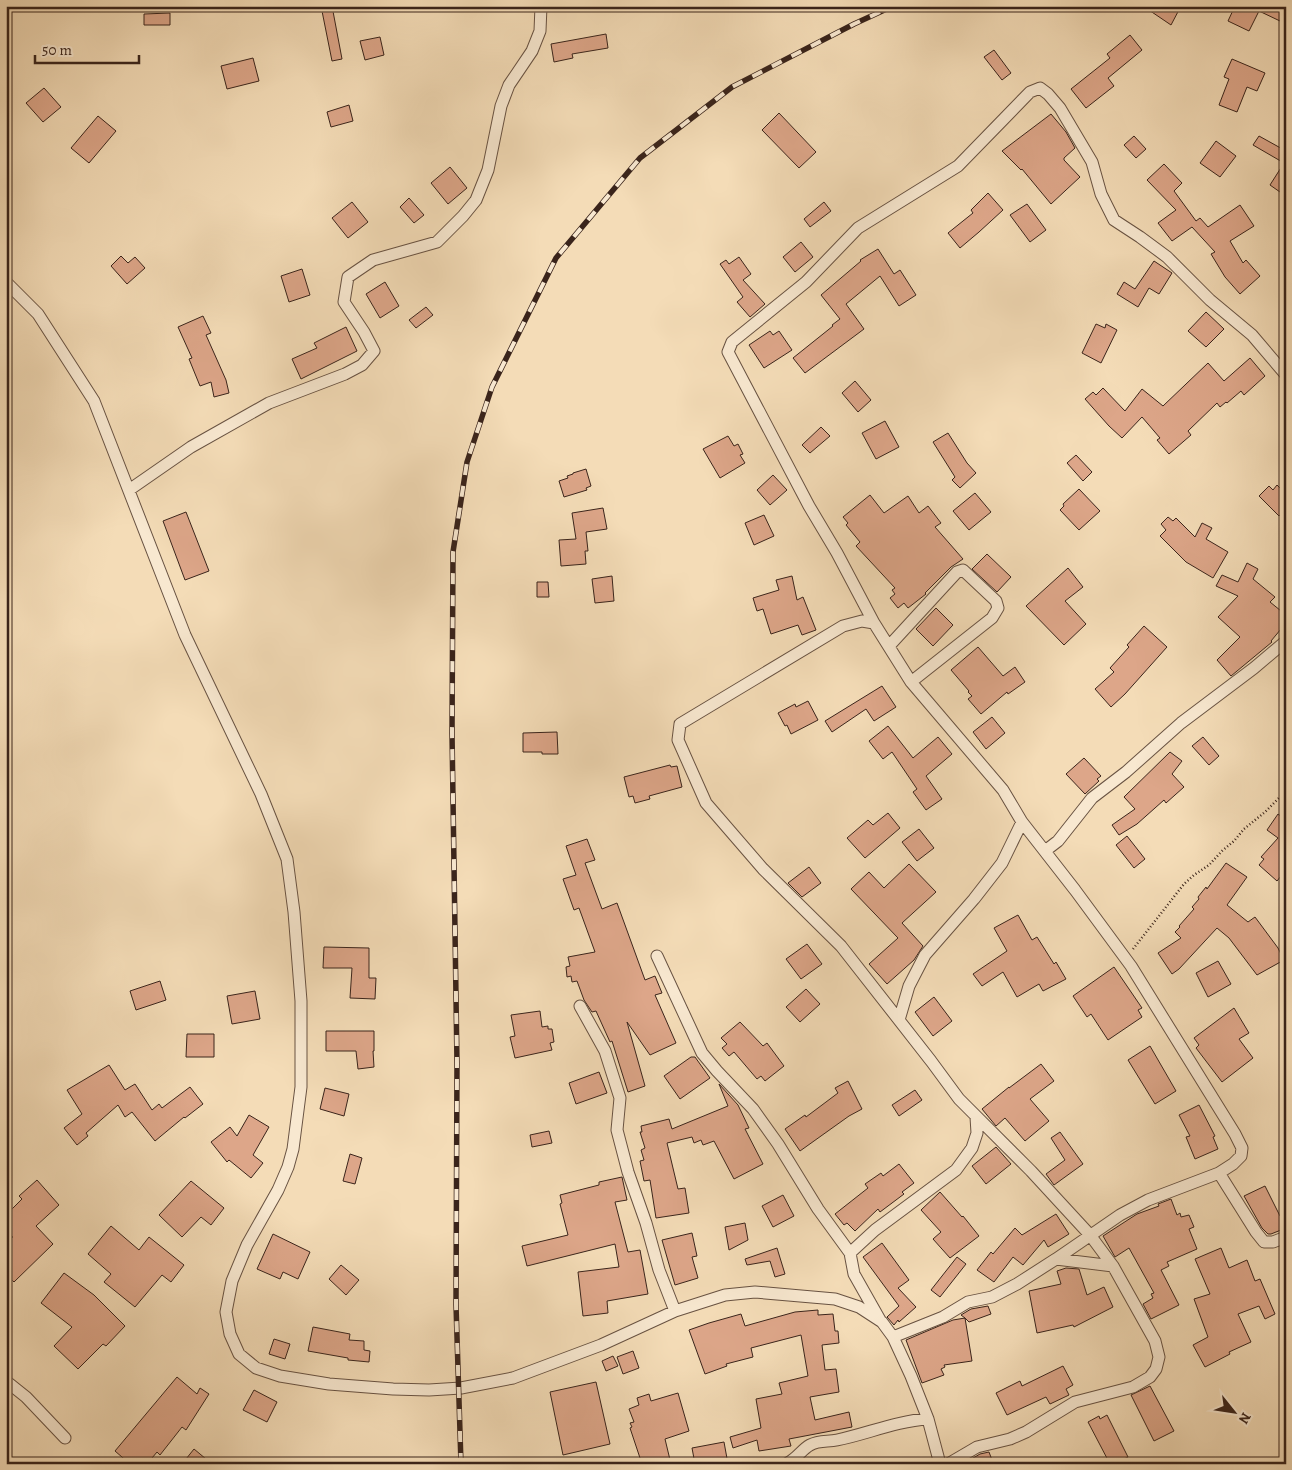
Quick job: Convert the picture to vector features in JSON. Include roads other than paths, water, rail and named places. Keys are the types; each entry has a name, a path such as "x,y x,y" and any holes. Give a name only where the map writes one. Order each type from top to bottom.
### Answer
{"street":[{"path":"129,490 198,443 269,403 346,374 362,365 374,351 344,302 348,277 373,260 437,242 476,200 488,170 501,106 509,85 532,51 540,32 541,6"},
{"path":"893,1337 943,1317 968,1302 992,1297 1017,1284 1120,1215 1148,1200 1219,1173 1241,1156 1242,1148 1125,958 1022,822 1004,790 911,682 874,623 838,553 809,506 728,352 732,342 806,282 858,228 958,166 1030,92 1040,88 1060,108 1092,162 1101,194 1114,220 1140,236 1167,257 1210,300 1252,335 1286,375"},
{"path":"6,282 38,314 94,401 185,636 260,794 277,832 286,859 294,912 301,1001 301,1087 293,1149 288,1167 278,1190 247,1245 232,1281 226,1312 230,1334 240,1354 256,1368 280,1376 329,1384 429,1390 462,1388 513,1378 601,1345 675,1312 725,1295 755,1292 835,1299 859,1307 882,1322"},
{"path":"889,646 957,572 964,570 996,601 998,608 992,618 911,682"},
{"path":"874,623 862,621 843,626 698,712 680,724 678,740 706,803 763,869 841,946 959,1099 1031,1171 1090,1235 1113,1266 1155,1341 1159,1357 1156,1369 1150,1377 1133,1387 1075,1402 1026,1432 1010,1439 977,1447 948,1464"},
{"path":"1045,850 1058,841 1092,798 1126,772 1181,724 1286,641"},
{"path":"899,1020 909,986 925,955 974,900 1002,863 1022,822"},
{"path":"657,956 702,1053 753,1109 778,1144 818,1209 850,1253 854,1274 893,1337 911,1376 928,1419 940,1464"},
{"path":"580,1006 605,1051 620,1098 617,1130 628,1172 646,1223 659,1270 675,1312"},
{"path":"850,1253 876,1230 956,1170 972,1148 977,1133 976,1116"},
{"path":"1219,1173 1264,1242 1273,1242 1286,1237"},
{"path":"1056,1259 1113,1266"},
{"path":"6,1381 26,1397 65,1438"},
{"path":"786,1464 800,1455 809,1445 820,1441 835,1441 907,1420 928,1419"}],"railway":[{"path":"461,1464 456,1305 457,1063 452,733 453,552 467,462 492,387 556,258 640,158 732,87 893,6"}]}
